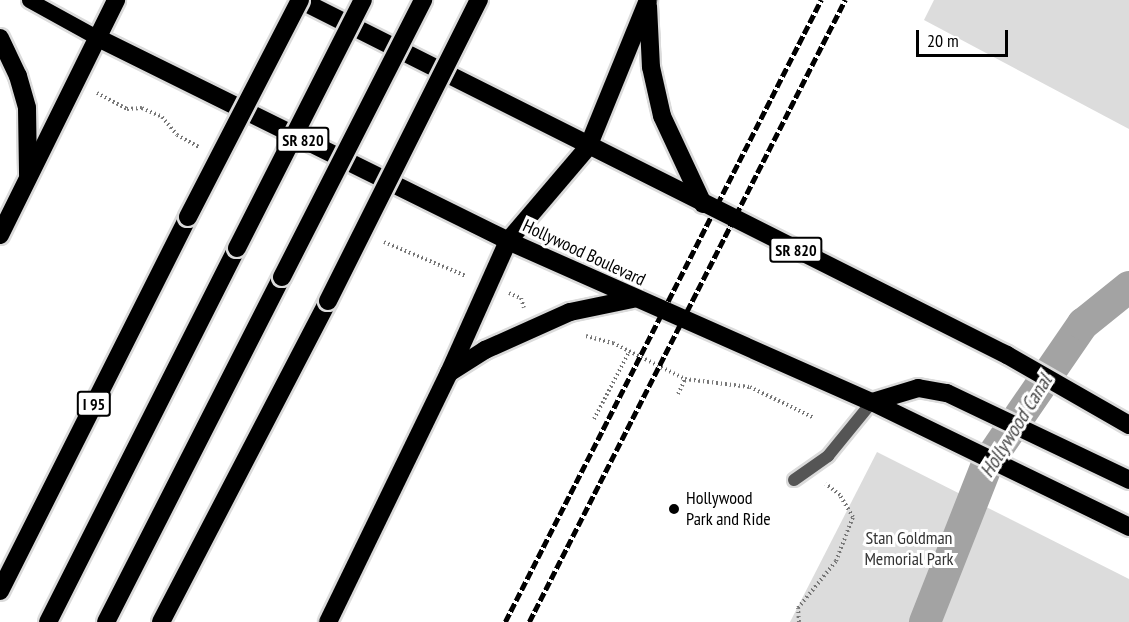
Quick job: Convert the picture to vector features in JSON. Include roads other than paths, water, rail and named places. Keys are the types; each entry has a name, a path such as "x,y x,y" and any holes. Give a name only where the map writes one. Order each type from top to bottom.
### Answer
{"highway":[{"path":"0,236 116,0"},
{"name":"SR 820","path":"300,0 588,147 1007,355 1129,425"},
{"name":"I 95","path":"0,591 300,0"},
{"path":"48,622 363,0"},
{"path":"106,622 423,0"},
{"path":"161,622 328,301 479,0"},
{"path":"328,622 449,373 508,242 588,147 648,1"},
{"path":"648,1 651,67 662,116 703,204"},
{"path":"0,38 18,76 27,108 28,179"},
{"name":"Hollywood Boulevard","path":"98,38 508,242 633,299 872,402 1129,527"},
{"path":"449,373 485,350 570,312 633,299"},
{"path":"872,402 918,387 947,393 1129,480"}],"main road":[{"name":"Hollywood Boulevard","path":"29,0 98,38"}],"lane":[{"path":"794,480 828,456 872,402"}],"waterway":[{"name":"Hollywood Canal","path":"925,622 988,462 1083,324 1129,287"}],"railway":[{"path":"505,622 821,0"},
{"path":"529,622 845,0"}],"place":[{"name":"Hollywood Park and Ride","path":"674,509"}],"park label":[{"name":"Stan Goldman Memorial Park","path":"909,549"}]}
